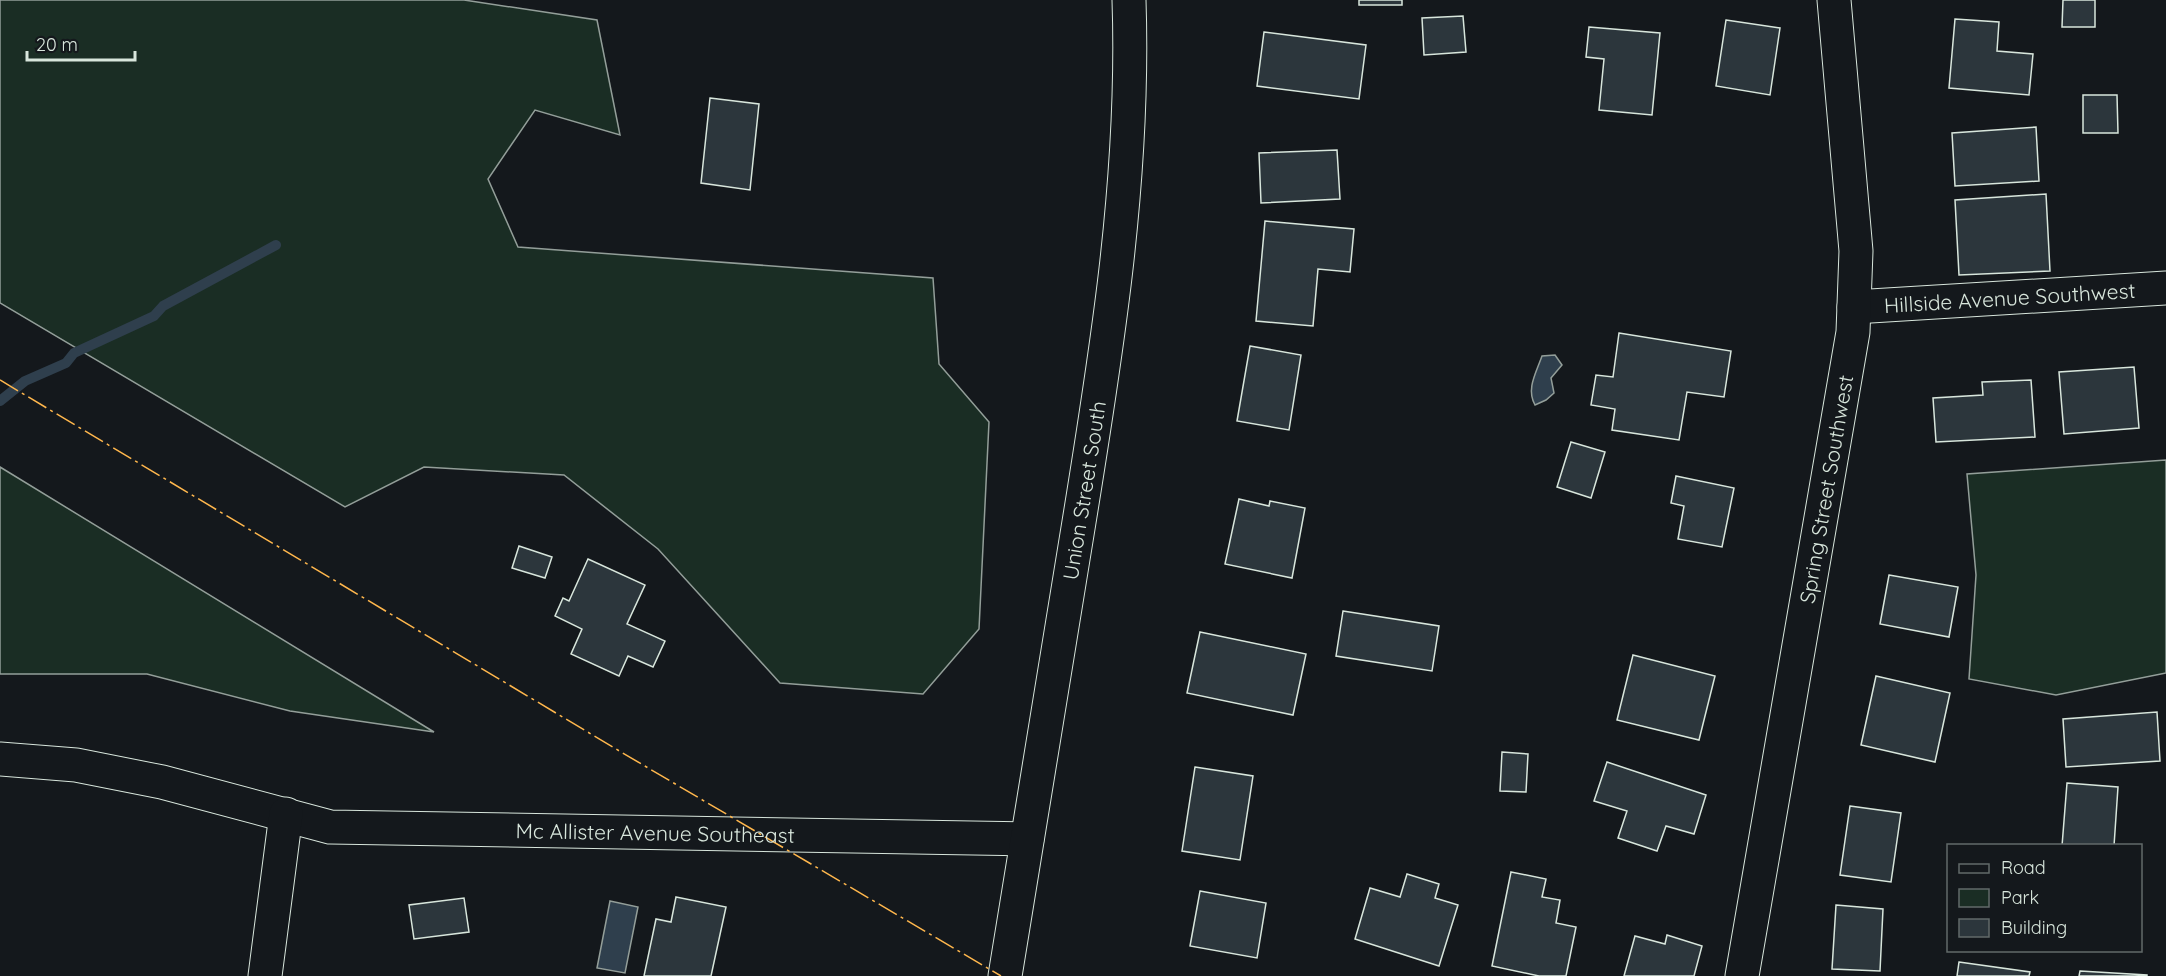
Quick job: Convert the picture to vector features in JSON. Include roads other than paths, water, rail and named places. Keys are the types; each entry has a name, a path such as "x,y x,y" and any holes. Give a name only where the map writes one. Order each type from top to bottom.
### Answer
{"street":[{"name":"Union Street South","path":"1005,976 1105,361 1124,180 1130,34 1129,0"},
{"name":"Spring Street Southwest","path":"1742,976 1853,332 1856,251 1834,0"},
{"name":"Hillside Avenue Southwest","path":"1854,306 2166,288"},
{"name":"Mc Allister Avenue Southeast","path":"0,759 76,765 162,782 330,827 1027,838"},
{"path":"265,976 286,814"}],"water":[{"path":"1555,355 1562,365 1551,378 1554,393 1535,405 1531,393 1542,356"},
{"path":"610,901 638,907 625,973 597,968"}],"waterway":[{"path":"0,401 25,381 66,363 74,353 154,316 163,306 276,245"}]}
